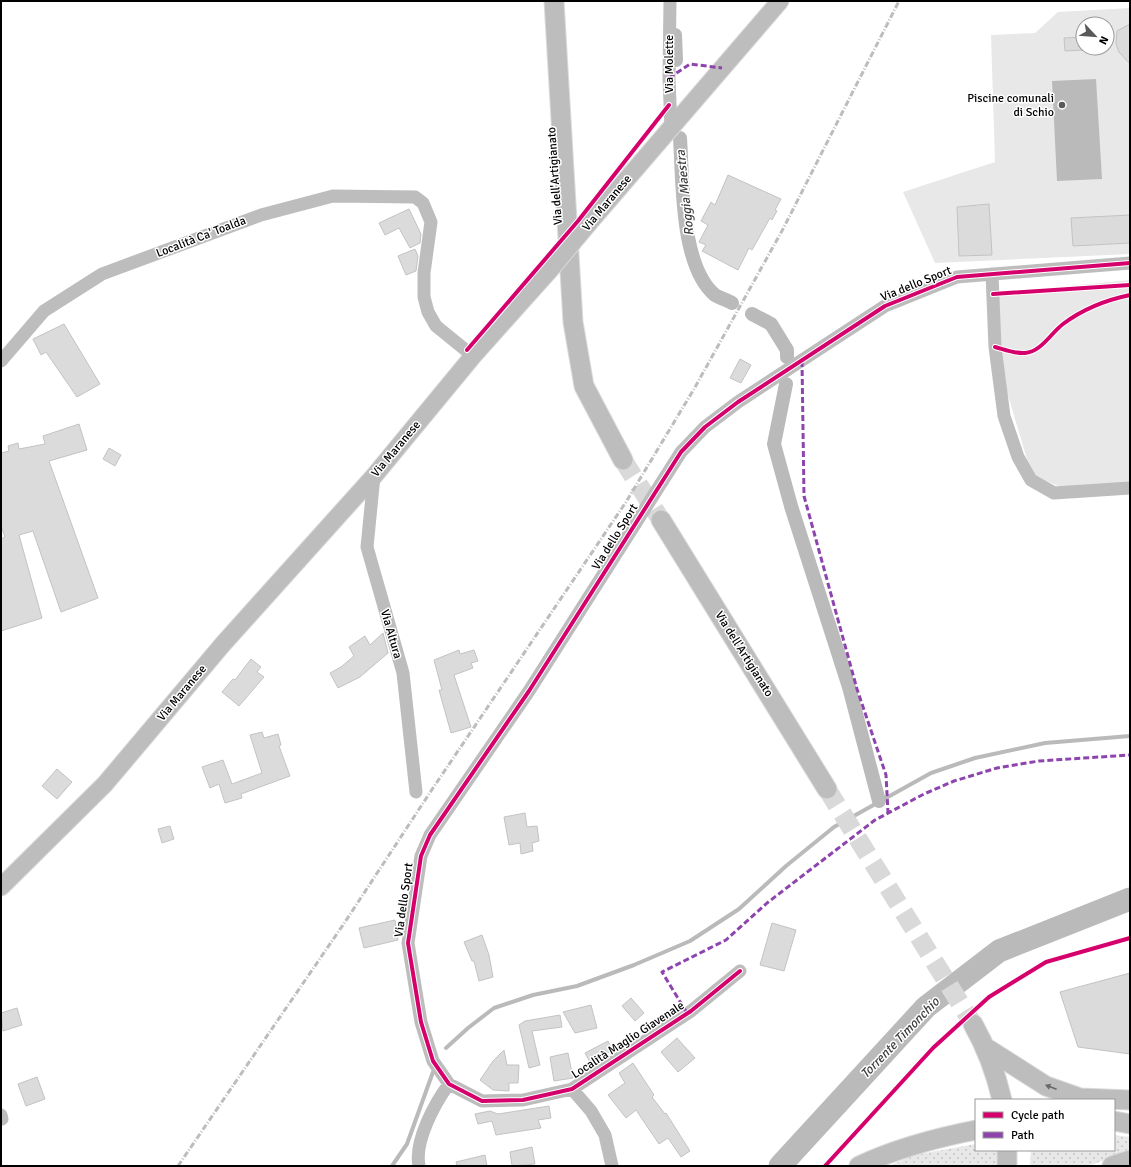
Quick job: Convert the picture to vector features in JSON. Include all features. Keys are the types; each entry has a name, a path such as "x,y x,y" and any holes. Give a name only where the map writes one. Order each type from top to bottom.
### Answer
{"highway":[{"name":"Via dell'Artigianato","path":"554,1 572,322 584,386 623,460"},
{"name":"Via dell'Artigianato","path":"660,520 827,789"},
{"path":"980,1037 998,1084 1002,1099"},
{"path":"980,1037 1004,1076 1012,1099"},
{"path":"980,1037 1046,1086 1080,1098 1105,1099"},
{"path":"1115,1099 1130,1100"},
{"path":"1115,1122 1130,1124"},
{"path":"859,1166 887,1153 942,1136 975,1130"},
{"path":"1007,1151 1007,1166"},
{"path":"1018,1166 1019,1151"},
{"path":"873,1166 887,1153"},
{"path":"1112,1166 1130,1160"}],"main road":[{"name":"Via Maranese","path":"1,887 105,784 228,638 374,476 473,356 549,271 780,1"}],"street":[{"name":"Via Molette","path":"670,1 669,78 671,128"},
{"name":"Località Ca' Toalda","path":"1,361 44,311 102,274 260,215 333,196 415,197 423,203 431,222 424,273 424,297 428,312 436,326 473,356"},
{"name":"Via dello Sport","path":"445,1079 434,1061 421,1022 408,943 421,856 430,835 529,691 681,452 705,427 738,402 885,306 957,277 1130,263"},
{"path":"992,274 995,347 1004,416 1018,457 1030,480 1054,493 1130,488"},
{"name":"Via Altura","path":"374,476 367,547 403,673 416,792"},
{"name":"Località Maglio Giavenale","path":"445,1079 482,1101 523,1100 572,1089 691,1011 740,971"},
{"path":"419,1166 419,1150 428,1119 445,1079"},
{"name":"Località Maglio Giavenale","path":"572,1089 591,1111 605,1135 612,1166"}],"shaded area":[{"name":"Piscine comunali di Schio","path":"1130,8 1130,254 935,263 903,192 995,162 991,35 1035,33 1058,12"},
{"path":"1096,79 1102,179 1057,181 1052,81"},
{"path":"1130,280 1130,482 1060,487 1035,476 1027,459 998,362 999,293"},
{"path":"1115,1135 1130,1137 1130,1150 1089,1166 1030,1166 1031,1151 1115,1151"},
{"path":"975,1144 975,1151 998,1151 997,1166 889,1166 914,1155"}],"building":[{"path":"1130,24 1130,64 1119,52 1116,44 1117,31"},
{"path":"1075,37 1075,50 1065,51 1064,38"},
{"path":"728,175 781,199 772,220 770,218 752,250 749,248 738,270 702,251 706,245 699,242 708,225 701,221 711,202 715,205"},
{"path":"989,204 992,255 959,256 957,207"},
{"path":"409,209 421,234 420,243 410,248 399,228 385,235 379,223"},
{"path":"1130,215 1130,243 1073,246 1071,218"},
{"path":"415,249 418,256 416,271 406,275 398,256"},
{"path":"64,324 100,384 77,397 46,352 41,355 33,339"},
{"path":"740,359 751,365 741,383 730,378"},
{"path":"79,424 87,450 49,461 98,598 61,612 33,531 19,535 42,618 1,631 1,539 5,537 1,526 1,453 9,451 8,446 18,443 19,449 45,444 43,436"},
{"path":"109,448 121,455 115,466 103,459"},
{"path":"383,633 388,653 360,677 338,688 330,673 341,667 354,656 349,647 365,636 370,645"},
{"path":"459,650 460,654 474,650 478,661 471,663 473,668 454,675 471,727 451,733 439,690 442,690 434,660"},
{"path":"251,659 261,667 257,672 264,677 239,706 222,692 233,679 235,680"},
{"path":"262,732 264,738 278,734 281,745 279,746 290,776 241,794 242,798 225,803 219,784 210,788 202,767 223,760 232,784 262,773 250,735"},
{"path":"57,769 72,782 57,799 42,786"},
{"path":"525,813 527,827 537,826 539,841 532,843 533,851 521,854 520,843 509,845 504,817"},
{"path":"170,826 174,839 162,843 158,829"},
{"path":"395,920 398,940 364,948 359,928"},
{"path":"772,923 796,930 784,971 760,965"},
{"path":"482,935 489,955 493,977 479,981 474,961 472,961 464,942"},
{"path":"1130,973 1130,1054 1078,1047 1060,992"},
{"path":"631,998 644,1013 635,1021 622,1006"},
{"path":"591,1005 597,1028 575,1033 563,1012"},
{"path":"17,1008 22,1025 3,1031 1,1013"},
{"path":"560,1015 562,1027 532,1031 540,1065 529,1068 519,1025 525,1021"},
{"path":"677,1038 695,1058 678,1072 661,1052"},
{"path":"608,1041 612,1049 607,1054 608,1056 592,1066 585,1053"},
{"path":"504,1050 507,1065 519,1065 518,1083 509,1083 509,1091 493,1090 480,1080 493,1061"},
{"path":"568,1053 573,1078 554,1081 550,1057"},
{"path":"633,1063 654,1095 652,1097 665,1114 666,1113 690,1151 681,1157 668,1138 659,1144 636,1110 626,1118 608,1095 625,1083 619,1073"},
{"path":"37,1077 45,1099 26,1106 18,1084"},
{"path":"549,1106 551,1118 538,1120 541,1128 496,1135 492,1121 478,1124 475,1114 490,1111 498,1114"},
{"path":"532,1147 535,1164 512,1166 510,1152"},
{"path":"485,1155 487,1166 457,1166 456,1162"}],"waterway":[{"name":"Roggia Maestra","path":"675,35 676,60"},
{"name":"Roggia Maestra","path":"680,138 683,198 689,244 695,264 704,282 715,295 732,303"},
{"name":"Roggia Maestra","path":"752,314 771,324 787,350 787,357"},
{"path":"786,384 774,444 791,506 849,687 879,801"},
{"path":"446,1048 468,1028 494,1008 533,995 577,986 634,965 690,941 739,909 786,866 834,827 931,773 975,758 1045,743 1130,736"},
{"name":"Torrente Timonchio","path":"780,1166 926,1007 999,951 1130,899"},
{"path":"392,1166 407,1144 433,1072"}],"tunnel":[{"path":"623,460 661,520"},
{"path":"827,789 973,1024"}],"railway":[{"path":"178,1166 345,922 431,791 626,502 694,389 783,229 899,1"}],"marked path":[{"path":"669,78 690,64 722,68"},
{"path":"802,361 804,496 857,689 886,775 888,812"},
{"path":"687,1013 662,972 726,940 767,903 875,820 924,794 954,781 997,768 1039,761 1130,755"}],"cycle path":[{"path":"467,350 578,221 669,105"},
{"path":"740,971 691,1011 572,1089 523,1100 482,1101 449,1084 433,1061 421,1022 408,943 421,856 430,835 529,691 681,452 705,427 738,402 885,306 957,277 1130,263"},
{"path":"993,294 1130,285"},
{"path":"995,347 1018,353 1031,352 1041,346 1063,324 1079,314 1104,302 1130,295"},
{"path":"825,1166 933,1048 989,997 1046,962 1130,938"}],"place":[{"name":"Piscine comunali di Schio","path":"1062,105"}]}
